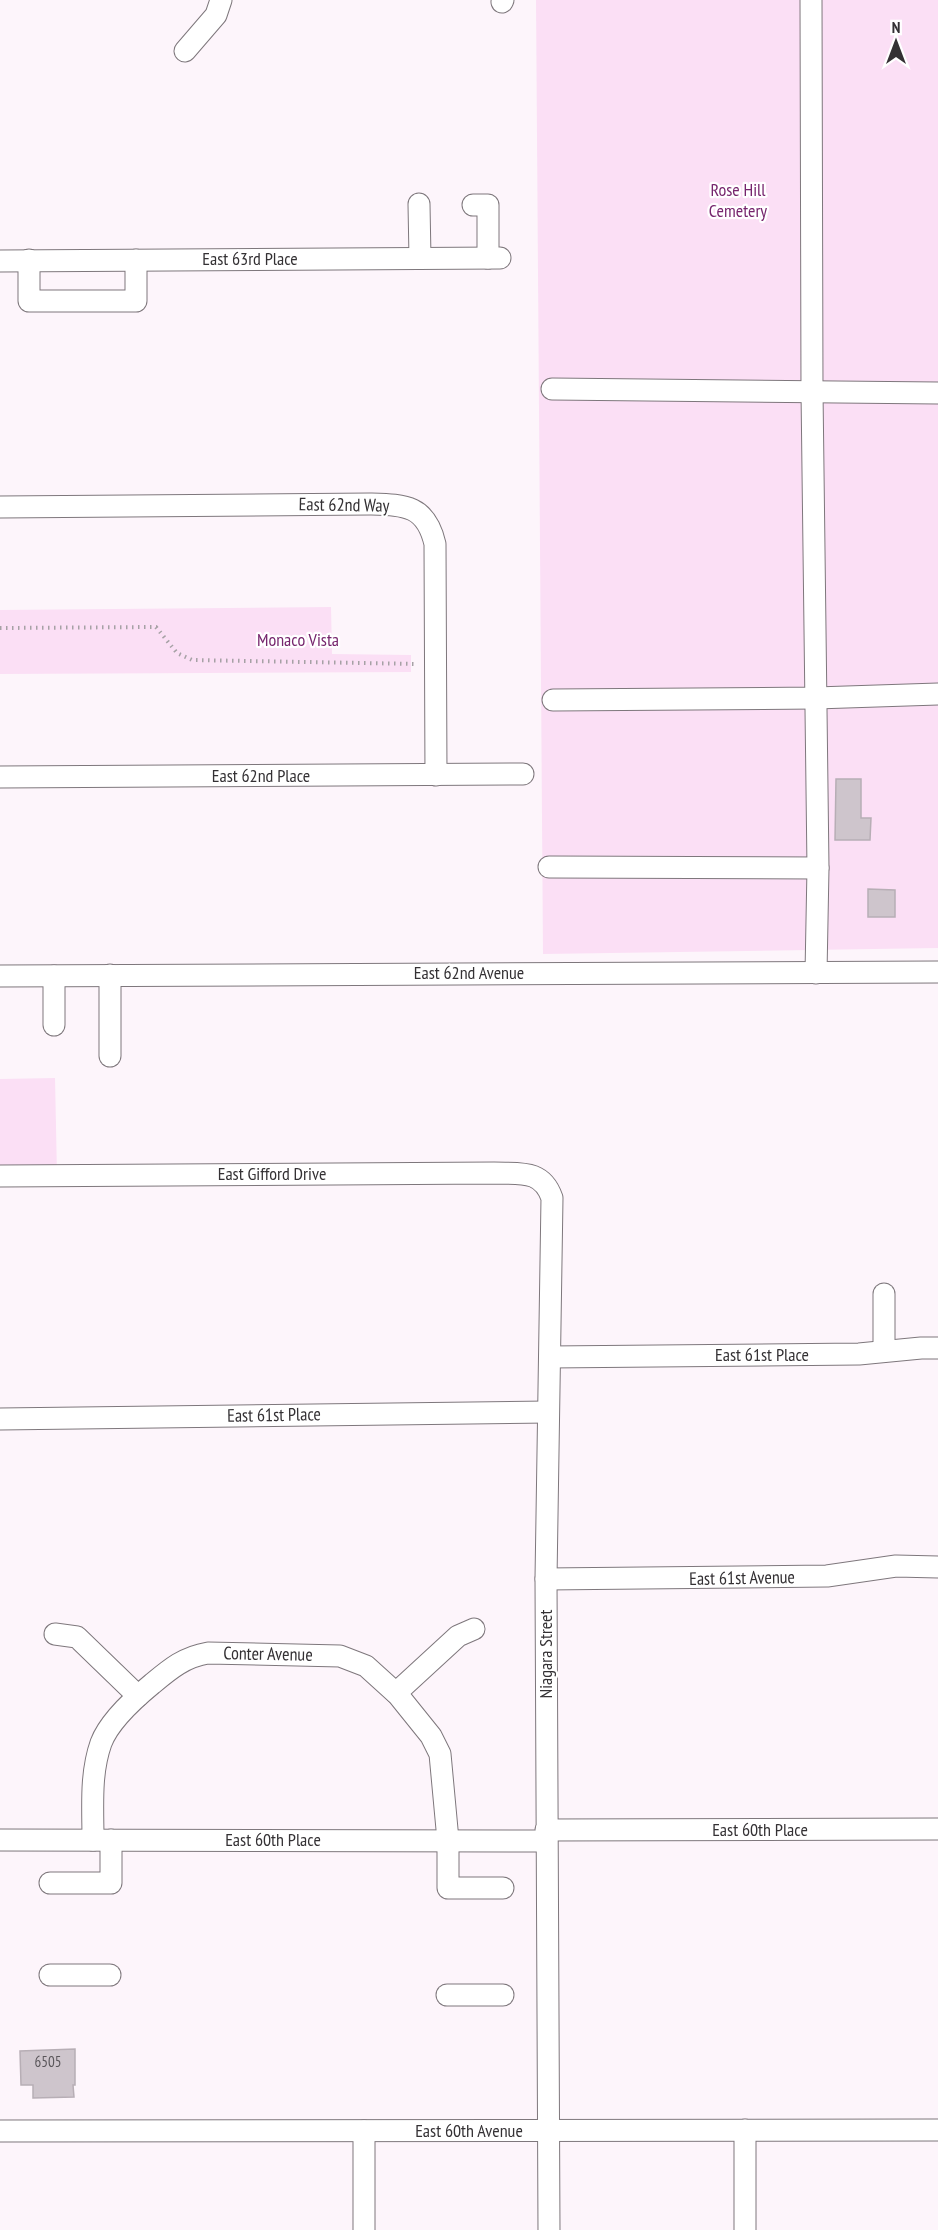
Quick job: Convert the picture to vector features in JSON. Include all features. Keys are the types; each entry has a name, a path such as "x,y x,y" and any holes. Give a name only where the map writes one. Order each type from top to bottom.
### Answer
{"street":[{"path":"185,51 216,15 221,0"},
{"path":"811,0 812,391 818,868 816,973"},
{"path":"419,204 420,258"},
{"name":"East 63rd Place","path":"0,261 494,258 488,205 473,205"},
{"path":"29,260 29,301 136,301 136,260"},
{"path":"552,389 938,393"},
{"name":"East 62nd Way","path":"0,507 370,504 413,509 428,523 435,544 436,775"},
{"path":"553,700 816,698 938,694"},
{"name":"East 62nd Place","path":"0,777 523,774"},
{"path":"549,867 818,868"},
{"name":"East 62nd Avenue","path":"0,976 938,972"},
{"path":"54,975 54,1025"},
{"path":"110,975 110,1056"},
{"name":"East Gifford Drive","path":"0,1176 494,1173 527,1175 543,1181"},
{"name":"Niagara Street","path":"543,1181 548,1185 552,1198 546,1579 549,2230"},
{"path":"884,1294 884,1352"},
{"name":"East 61st Place","path":"550,1357 858,1354 938,1348"},
{"name":"East 61st Place","path":"0,1419 548,1412"},
{"name":"East 61st Avenue","path":"546,1579 827,1576 896,1566 938,1567"},
{"path":"396,1693 458,1636 474,1629"},
{"path":"55,1634 77,1637 138,1696"},
{"name":"Conter Avenue","path":"50,1883 111,1883 93,1776 102,1741 129,1703 173,1666 192,1656 208,1653 340,1656 366,1666 396,1693 431,1736 440,1754 448,1840 448,1888 503,1888"},
{"name":"East 60th Place","path":"0,1840 448,1840 546,1835 938,1829"},
{"path":"50,1976 110,1976"},
{"path":"447,1995 503,1995"},
{"path":"745,2130 745,2230"},
{"name":"East 60th Avenue","path":"0,2131 938,2130"},
{"path":"364,2131 364,2230"}],"path":[{"path":"0,628 156,627 177,653 192,660 434,664"}],"green space":[{"name":"Rose Hill Cemetery","path":"536,0 938,0 938,948 543,954"},
{"name":"Monaco Vista","path":"331,607 332,654 411,655 411,672 0,674 0,610"},
{"path":"55,1078 57,1175 0,1176 0,1079"}],"building":[{"path":"836,779 861,779 861,818 871,818 870,840 835,840"},
{"path":"868,889 895,890 895,917 868,917"},
{"path":"75,2049 74,2097 33,2098 33,2085 21,2085 20,2051"}]}
